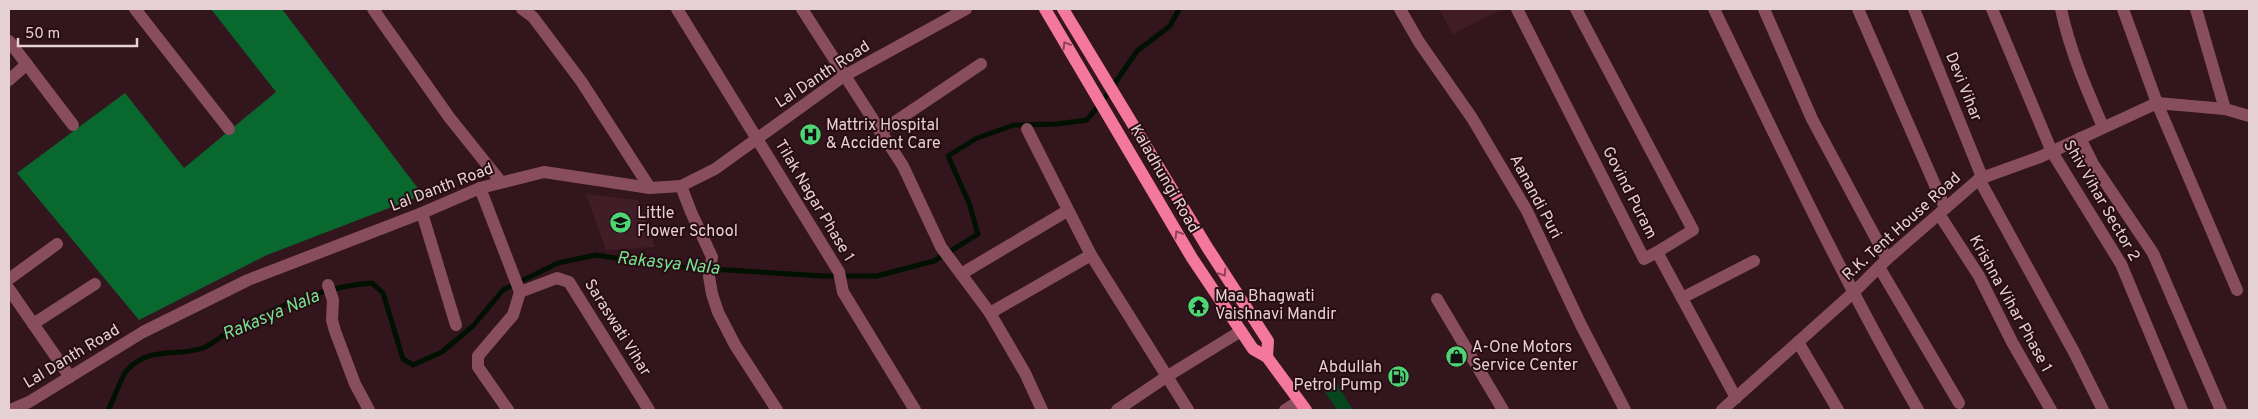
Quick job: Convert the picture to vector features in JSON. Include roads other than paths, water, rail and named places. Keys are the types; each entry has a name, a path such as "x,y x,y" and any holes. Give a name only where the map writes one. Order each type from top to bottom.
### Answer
{"main road":[{"name":"Kaladhungi Road","path":"1045,9 1192,258 1253,349 1267,357 1302,406"},
{"name":"Kaladhungi Road","path":"1063,9 1207,247 1268,341 1267,357"},
{"path":"1192,258 1207,247"}],"street":[{"path":"135,9 229,129"},
{"path":"373,9 449,117 501,182"},
{"path":"522,9 533,17 581,81 650,188"},
{"name":"Tilak Nagar Phase 1","path":"677,9 839,272 843,292 915,410"},
{"path":"802,9 903,166 941,246 990,313 1025,373 1042,410"},
{"name":"Lal Danth Road","path":"10,410 29,402 143,332 248,280 480,188 544,172 650,188 681,186 715,169 844,76 966,9"},
{"name":"Aanandi Puri","path":"1400,9 1419,42 1472,118 1527,211 1581,325 1625,410"},
{"name":"Govind Puram","path":"1517,9 1644,258 1657,252 1736,398"},
{"path":"1576,9 1693,230 1657,252"},
{"path":"1714,9 1797,182 1918,410"},
{"path":"1764,9 1812,119 1883,263 1959,403"},
{"name":"Krishna Vihar Phase 1","path":"1858,9 1942,211 1979,276 2012,342 2051,410"},
{"name":"Devi Vihar","path":"1914,9 1980,178 2103,410"},
{"name":"Shiv Vihar Sector 2","path":"1992,9 2052,152 2121,264 2182,410"},
{"path":"2061,9 2066,36 2080,76 2103,127"},
{"path":"2124,9 2157,103 2237,290"},
{"path":"2196,9 2225,109"},
{"path":"9,41 73,125"},
{"path":"9,80 27,64"},
{"path":"880,132 981,64"},
{"name":"R.K. Tent House Road","path":"1722,410 1854,292 1883,263 1980,178 2052,152 2157,103 2225,109 2249,116"},
{"path":"1027,129 1091,255 1188,410"},
{"path":"2080,138 2093,164 2153,253 2221,410"},
{"path":"681,186 712,257 709,276 718,312 735,346 777,410"},
{"path":"480,188 520,292 513,315 478,356 477,361 478,367 508,410"},
{"path":"960,274 1067,211"},
{"path":"422,212 456,325"},
{"path":"9,279 57,244"},
{"path":"990,313 1091,255"},
{"path":"1682,298 1754,261"},
{"name":"Saraswati Vihar","path":"520,292 557,278 569,282 649,410"},
{"path":"33,324 95,284"},
{"path":"328,284 333,300 332,320 335,331 355,384 369,410"},
{"path":"9,289 70,377"},
{"path":"1437,299 1503,410"},
{"path":"1117,410 1166,377 1241,331"},
{"path":"1798,342 1838,410"},
{"path":"1285,410 1302,406"}],"waterway":[{"name":"Rakasya Nala","path":"108,410 125,372 146,357 203,348 231,330 284,305 337,288 372,283 383,293 403,359 413,365 442,352 473,326 503,290 558,263 596,255 665,266 823,276 877,276 934,261 978,234 969,203 948,156 977,138 1014,125 1057,124 1087,120 1137,51 1170,26 1179,9"}],"place":[{"name":"Mattrix Hospital & Accident Care","path":"810,135"},
{"name":"Little Flower School","path":"621,223"},
{"name":"Maa Bhagwati Vaishnavi Mandir","path":"1199,306"},
{"name":"A-One Motors Service Center","path":"1456,357"},
{"name":"Abdullah Petrol Pump","path":"1398,377"}]}
